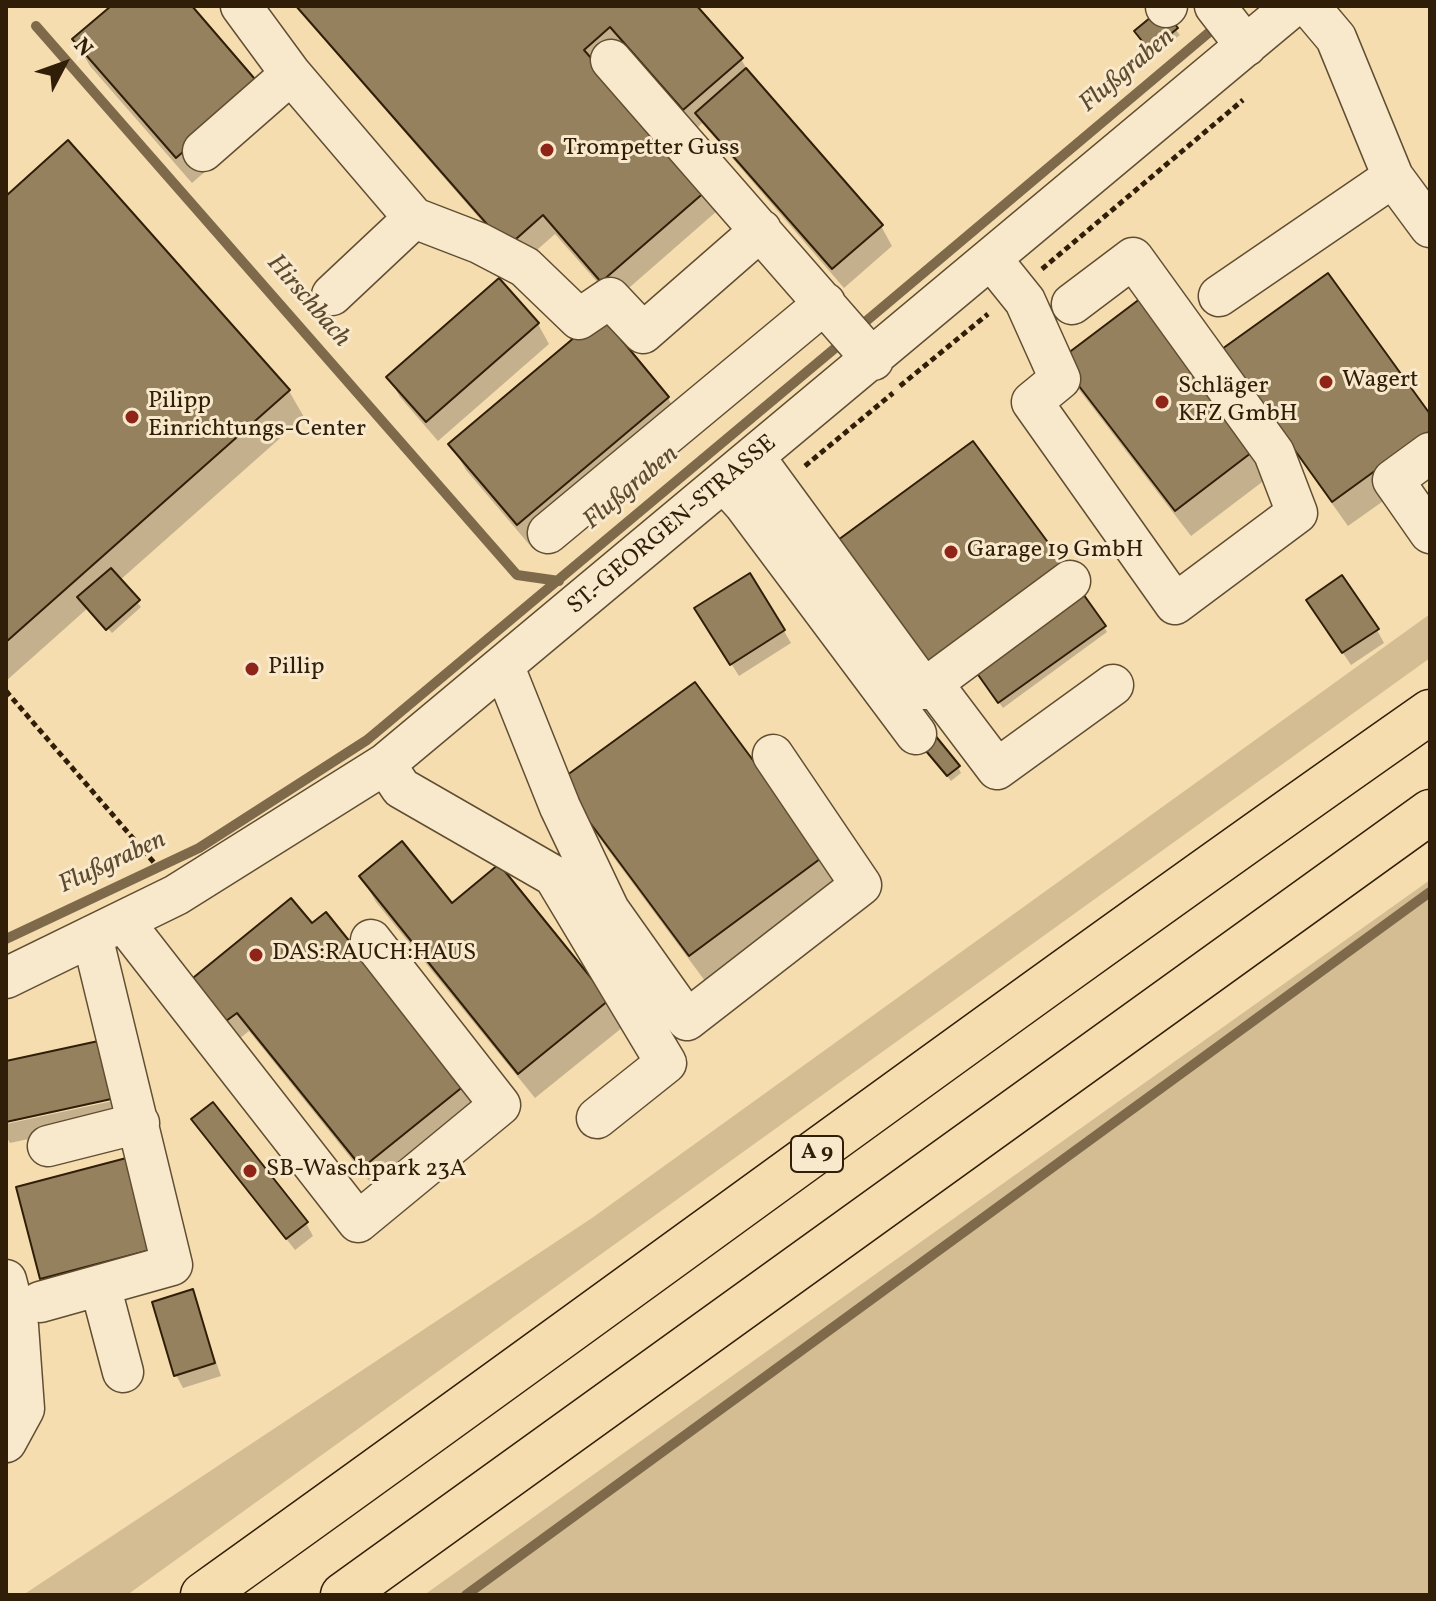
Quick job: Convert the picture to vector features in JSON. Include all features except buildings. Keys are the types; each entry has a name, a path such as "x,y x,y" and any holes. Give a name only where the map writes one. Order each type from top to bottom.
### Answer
{"highway":[{"name":"A 9","path":"203,1595 852,1128 1104,940 1430,712"},
{"path":"343,1595 1430,812"}],"street":[{"path":"241,6 291,74 414,218 479,243 525,267 579,319 610,298 643,333 761,230"},
{"name":"ST.-GEORGEN-STRASSE","path":"6,978 218,870 385,764 755,458 850,333 992,260 1227,22 1293,6"},
{"path":"1309,6 1336,38 1393,177 1430,227"},
{"path":"548,533 850,333 611,60"},
{"path":"203,151 291,74"},
{"path":"1219,296 1393,177"},
{"path":"332,295 414,218"},
{"path":"992,260 1025,301 1060,379 1032,402 1175,604 1297,513 1274,453 1133,258 1072,304"},
{"path":"1430,453 1393,480 1430,533"},
{"path":"755,458 924,689 1070,581"},
{"path":"725,483 744,504 916,734"},
{"path":"504,667 560,807 609,910 687,1020 861,885 773,755"},
{"path":"932,683 997,769 1113,685"},
{"path":"385,764 401,788 554,876 666,1063 597,1118"},
{"path":"108,928 358,1222 500,1105 371,940"},
{"path":"40,1302 172,1265 139,1123 108,928"},
{"path":"48,1146 139,1123"},
{"path":"6,1280 18,1326 14,1378 24,1409 6,1442"},
{"path":"100,1285 123,1372"}],"path":[{"path":"6,691 150,856"}],"shaded area":[{"path":"1430,614 1430,658 127,1595 23,1595 592,1218"},
{"path":"1430,880 1430,1595 424,1595"}],"waterway":[{"name":"Flußgraben","path":"858,328 1219,24"},
{"name":"Hirschbach","path":"36,26 517,575 559,581"},
{"name":"Flußgraben","path":"6,939 199,848 367,740 846,339"},
{"path":"466,1595 1430,892"}],"place":[{"name":"Trompetter Guss","path":"547,150"},
{"name":"Wagert","path":"1326,382"},
{"name":"Schläger KFZ GmbH","path":"1162,402"},
{"name":"Pilipp Einrichtungs-Center","path":"132,417"},
{"name":"Garage 19 GmbH","path":"951,552"},
{"name":"Pillip","path":"252,669"},
{"name":"DAS:RAUCH:HAUS","path":"256,955"},
{"name":"SB-Waschpark 23A","path":"250,1171"}]}
